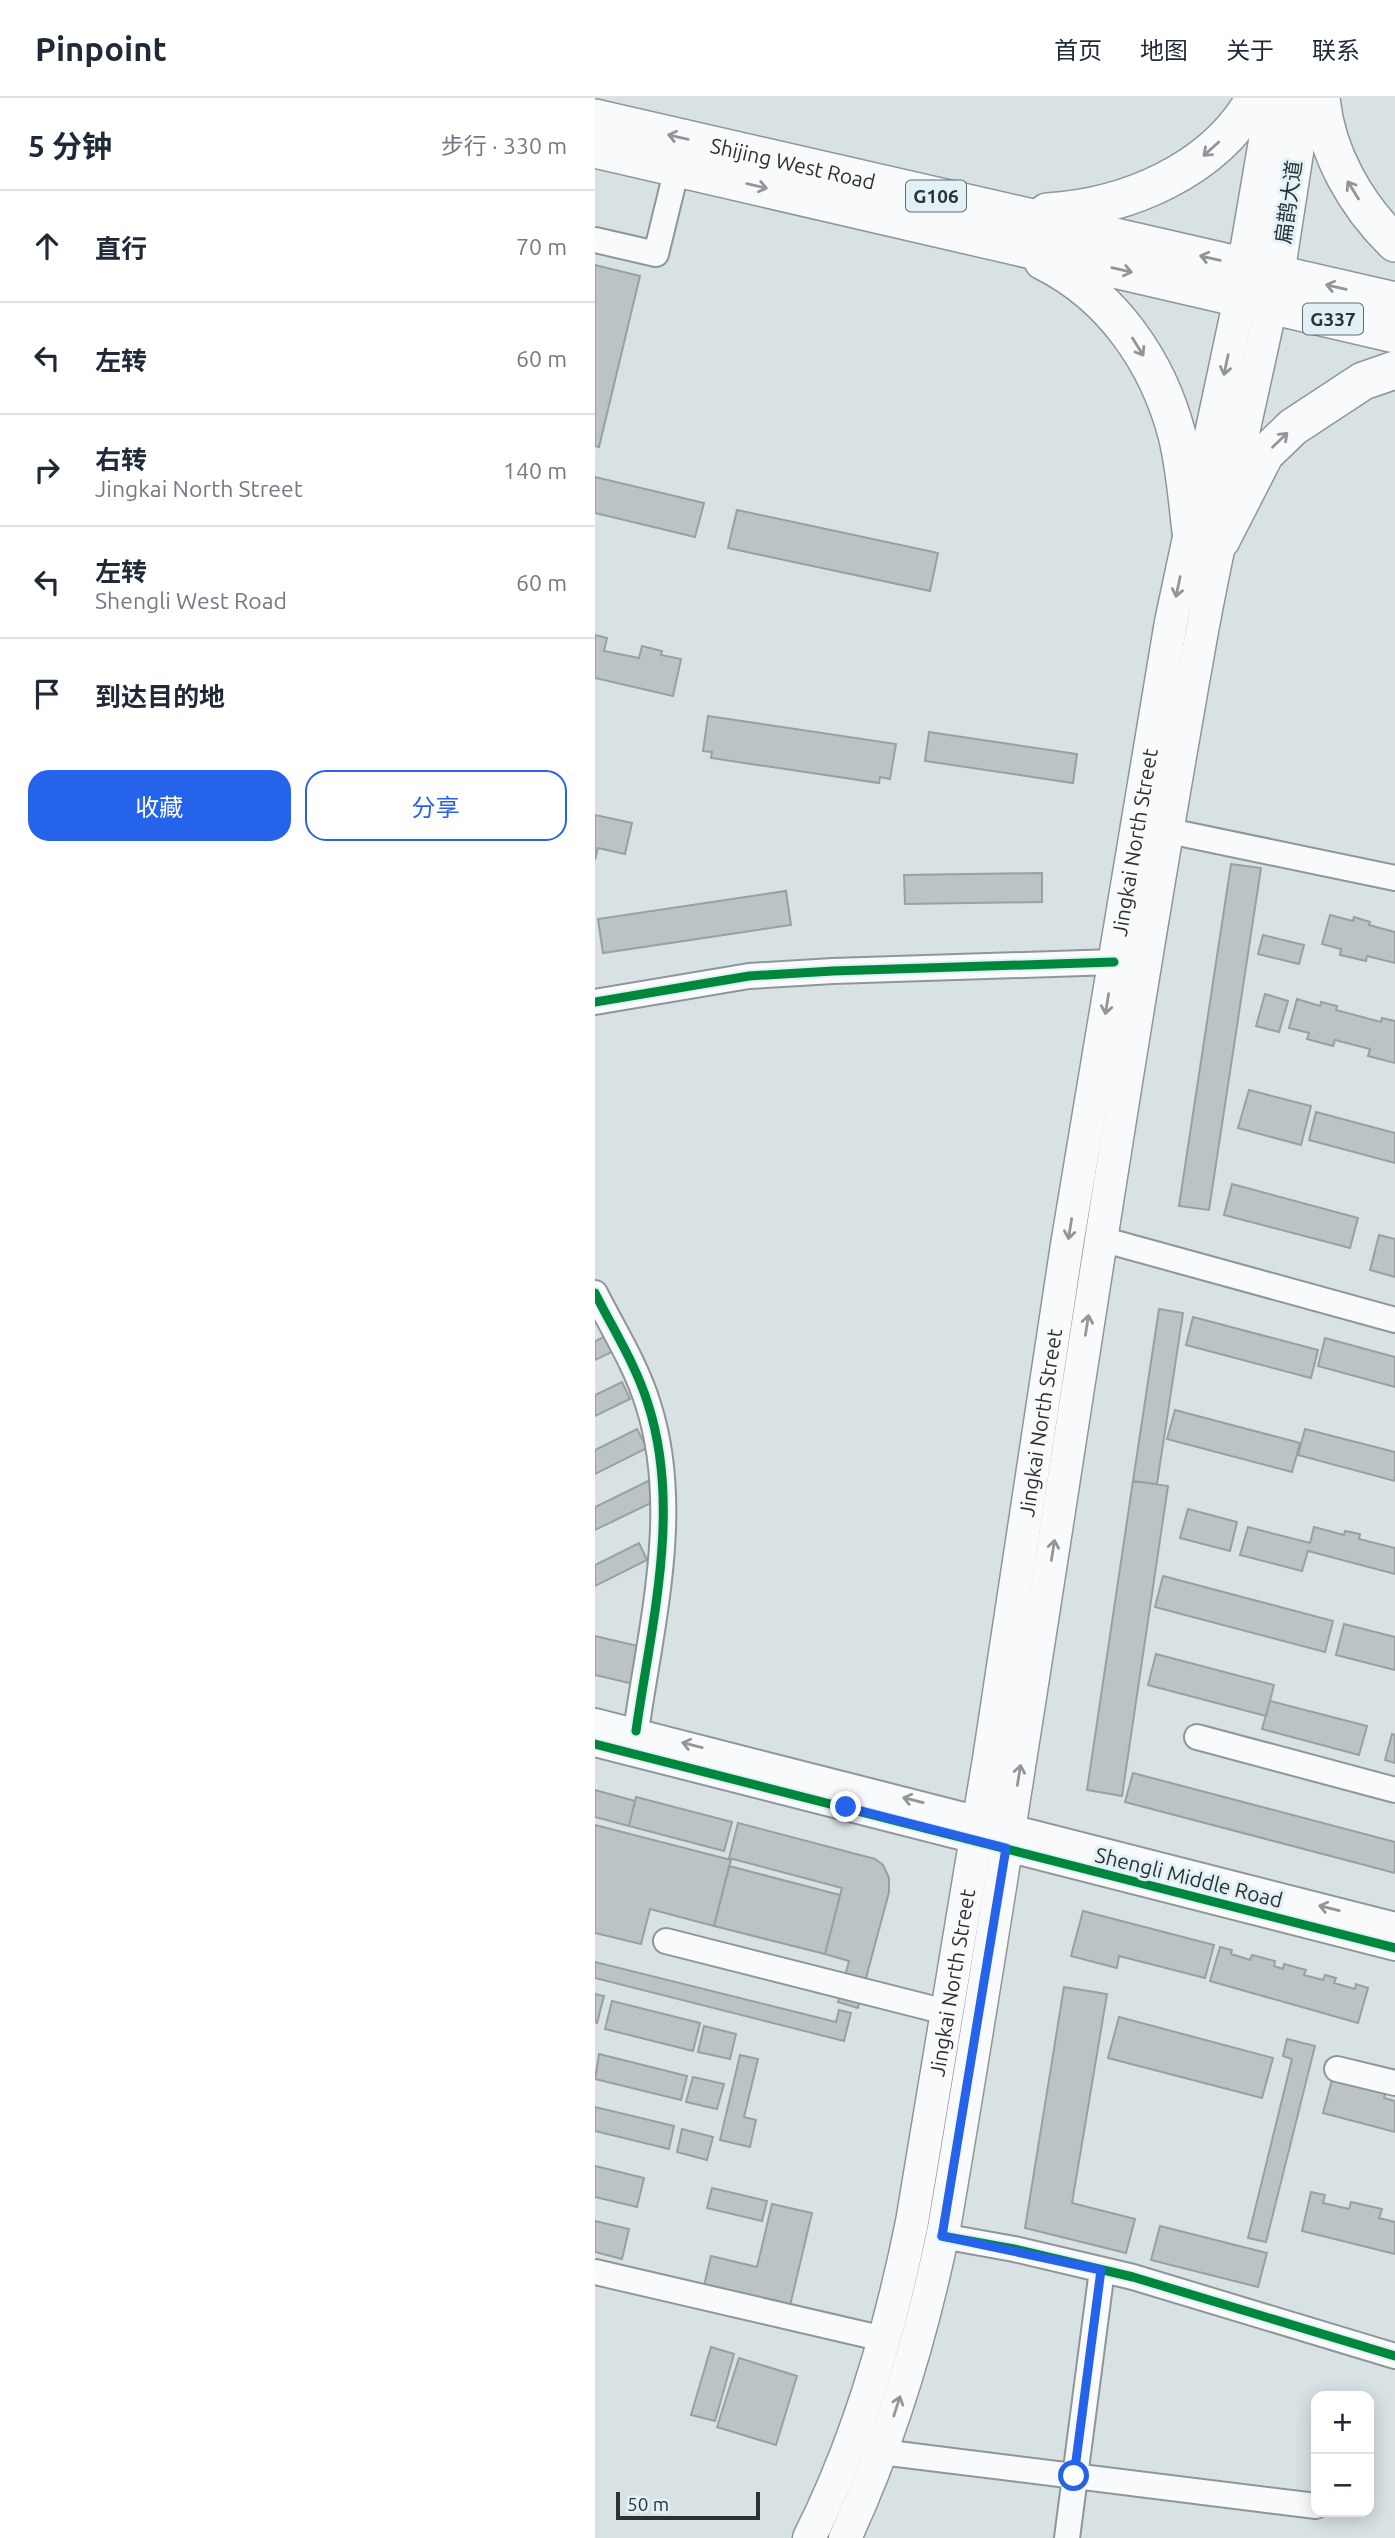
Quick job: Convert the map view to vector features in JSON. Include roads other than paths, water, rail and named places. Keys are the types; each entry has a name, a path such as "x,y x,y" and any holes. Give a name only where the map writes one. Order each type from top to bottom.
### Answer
{"highway":[{"path":"992,209 1035,212 1073,210 1113,203 1136,195 1171,178 1209,153 1248,111 1255,98"},
{"name":"扁鹊大道","path":"1259,286 1275,98"},
{"name":"扁鹊大道","path":"1259,286 1303,98"},
{"path":"1321,98 1329,141 1344,174 1374,222 1395,243"},
{"name":"Shijing West Road","path":"595,117 992,209 1259,286"},
{"name":"Shijing West Road","path":"595,149 1011,244 1259,286"},
{"path":"1011,244 1055,266 1088,290 1114,313 1131,336 1149,365 1177,435 1206,535"},
{"name":"G337","path":"1259,286 1395,301"},
{"name":"G337","path":"1259,286 1395,334"},
{"path":"1206,535 1265,454 1293,428 1363,380 1395,370"}],"main road":[{"name":"Jingkai North Street","path":"809,2538 847,2453 884,2339 912,2222 977,1829 1067,1245 1171,622 1206,535 1259,286"},
{"name":"Jingkai North Street","path":"845,2538 881,2452 918,2340 942,2236 1008,1837 1101,1239 1203,627 1206,535"}],"street":[{"path":"595,240 656,254 677,168"},
{"path":"1169,831 1395,878"},
{"path":"595,1002 749,976 846,970 1114,962"},
{"path":"1101,1239 1395,1320"},
{"path":"595,1293 648,1402 659,1443 664,1478 657,1583 636,1731"},
{"path":"595,1721 977,1829"},
{"path":"1196,1737 1395,1790"},
{"path":"595,1744 977,1829"},
{"name":"Shengli Middle Road","path":"977,1829 1395,1948"},
{"name":"Shengli Middle Road","path":"1008,1837 1395,1925"},
{"path":"666,1941 946,2012"},
{"path":"1337,2068 1395,2083"},
{"path":"942,2236 1133,2277 1395,2356"},
{"path":"1067,2538 1101,2270"},
{"path":"595,2272 884,2339"},
{"path":"881,2452 1311,2505"}]}
